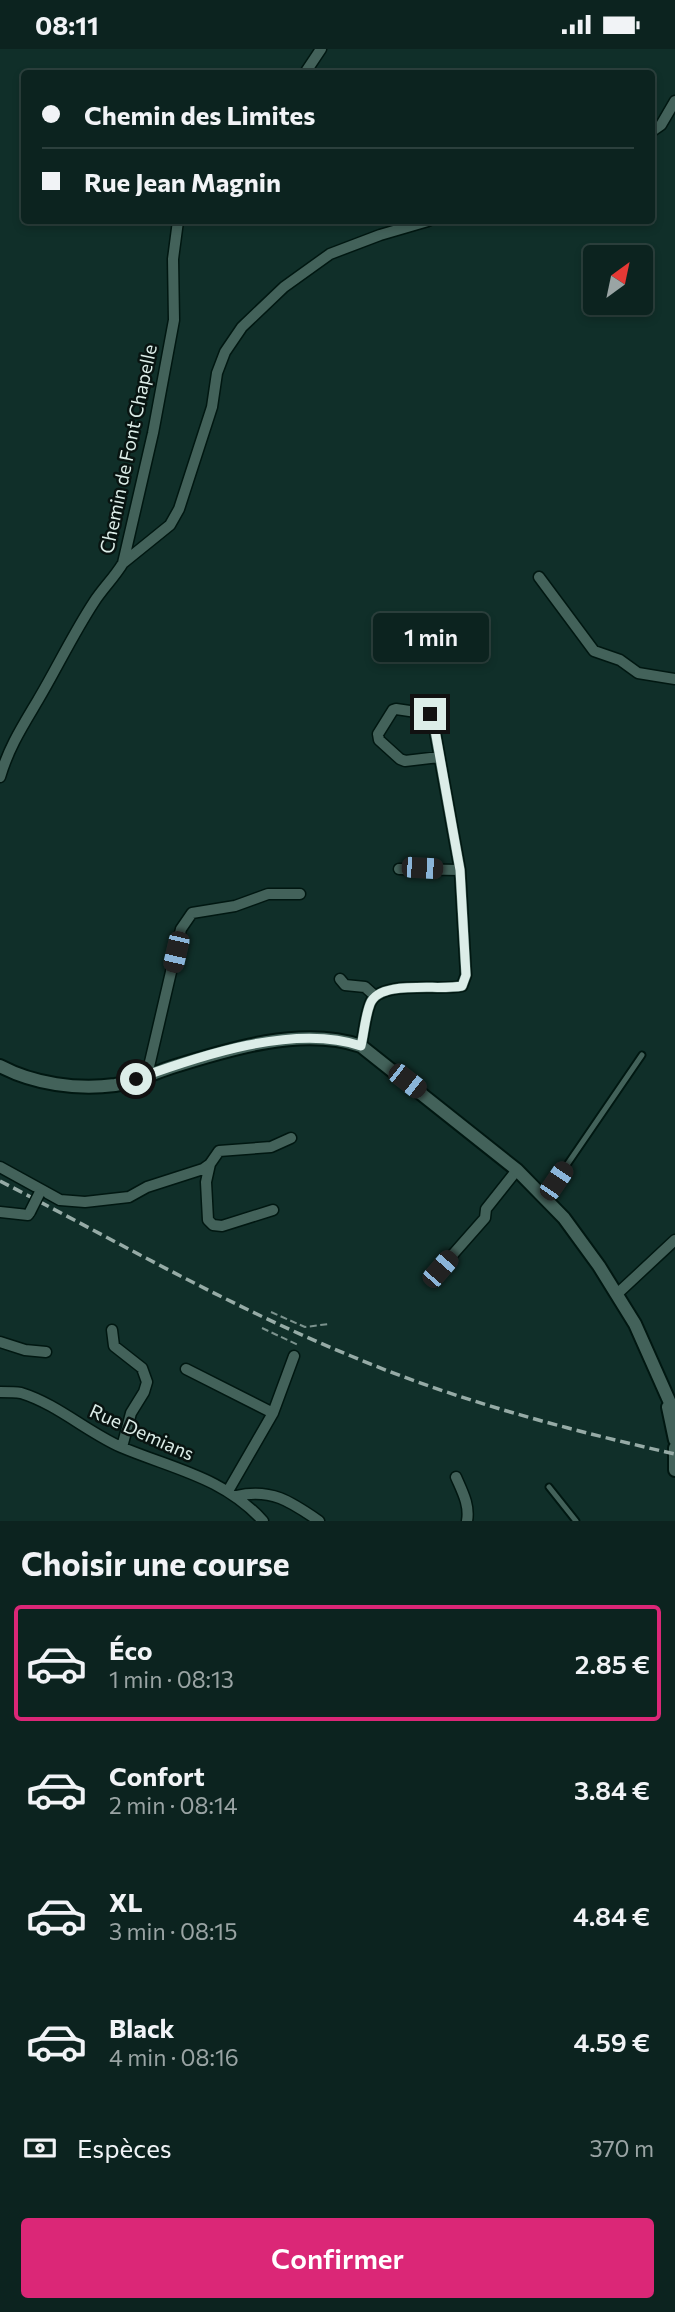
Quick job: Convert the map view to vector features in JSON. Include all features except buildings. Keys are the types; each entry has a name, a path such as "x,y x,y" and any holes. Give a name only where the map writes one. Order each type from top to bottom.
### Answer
{"street":[{"path":"307,70 321,49"},
{"path":"655,129 661,125 675,101"},
{"name":"Chemin de Font Chapelle","path":"0,778 11,743 38,700 73,634 122,563 153,433 174,320 173,259 178,224"},
{"path":"122,563 170,525 179,509 212,407 217,373 225,352 242,327 284,287 330,254 418,224"},
{"path":"539,577 594,651 620,660 638,673 675,679"},
{"path":"361,1046 370,1002 381,991 393,988 449,989 462,986 466,975 460,870 433,719 430,714 393,710 378,734 379,740 405,761 439,757"},
{"path":"399,869 460,870"},
{"path":"148,1075 181,929 192,913 235,906 268,894 300,894"},
{"path":"340,979 345,985 365,987 375,996"},
{"path":"0,1066 14,1074 68,1086 118,1084 229,1049 266,1043 307,1039 361,1046 517,1170 545,1197 582,1242 635,1324 675,1414"},
{"path":"0,1167 40,1192 60,1200 85,1202 129,1197 147,1187 203,1169 219,1151 271,1147 291,1138"},
{"path":"210,1164 206,1182 208,1220 213,1226 222,1226 273,1210"},
{"path":"440,1269 485,1218 486,1209 517,1170"},
{"path":"0,1212 28,1215 40,1192"},
{"path":"617,1294 675,1240"},
{"path":"112,1330 114,1346 142,1368 146,1382 144,1392 131,1413 122,1447"},
{"path":"0,1342 25,1350 46,1352"},
{"path":"294,1356 273,1413 232,1493 272,1493 319,1521"},
{"path":"186,1369 273,1413"},
{"name":"Rue Demians","path":"0,1392 20,1393 51,1407 122,1447 192,1473 232,1493 263,1521"},
{"path":"665,1393 675,1440"},
{"path":"675,1448 675,1471"},
{"path":"456,1477 465,1497 467,1521"}],"lane":[{"path":"545,1197 642,1055"},
{"path":"549,1487 576,1521"}],"path":[{"path":"271,1312 305,1327 329,1324"},
{"path":"262,1328 298,1344 294,1356"}],"railway":[{"path":"0,1181 261,1316 390,1372 511,1412 675,1454"}],"route":[{"path":"136,1079 229,1049 266,1043 307,1039 361,1046 370,1002 381,991 393,988 449,989 462,986 466,975 460,870 430,714"}]}
